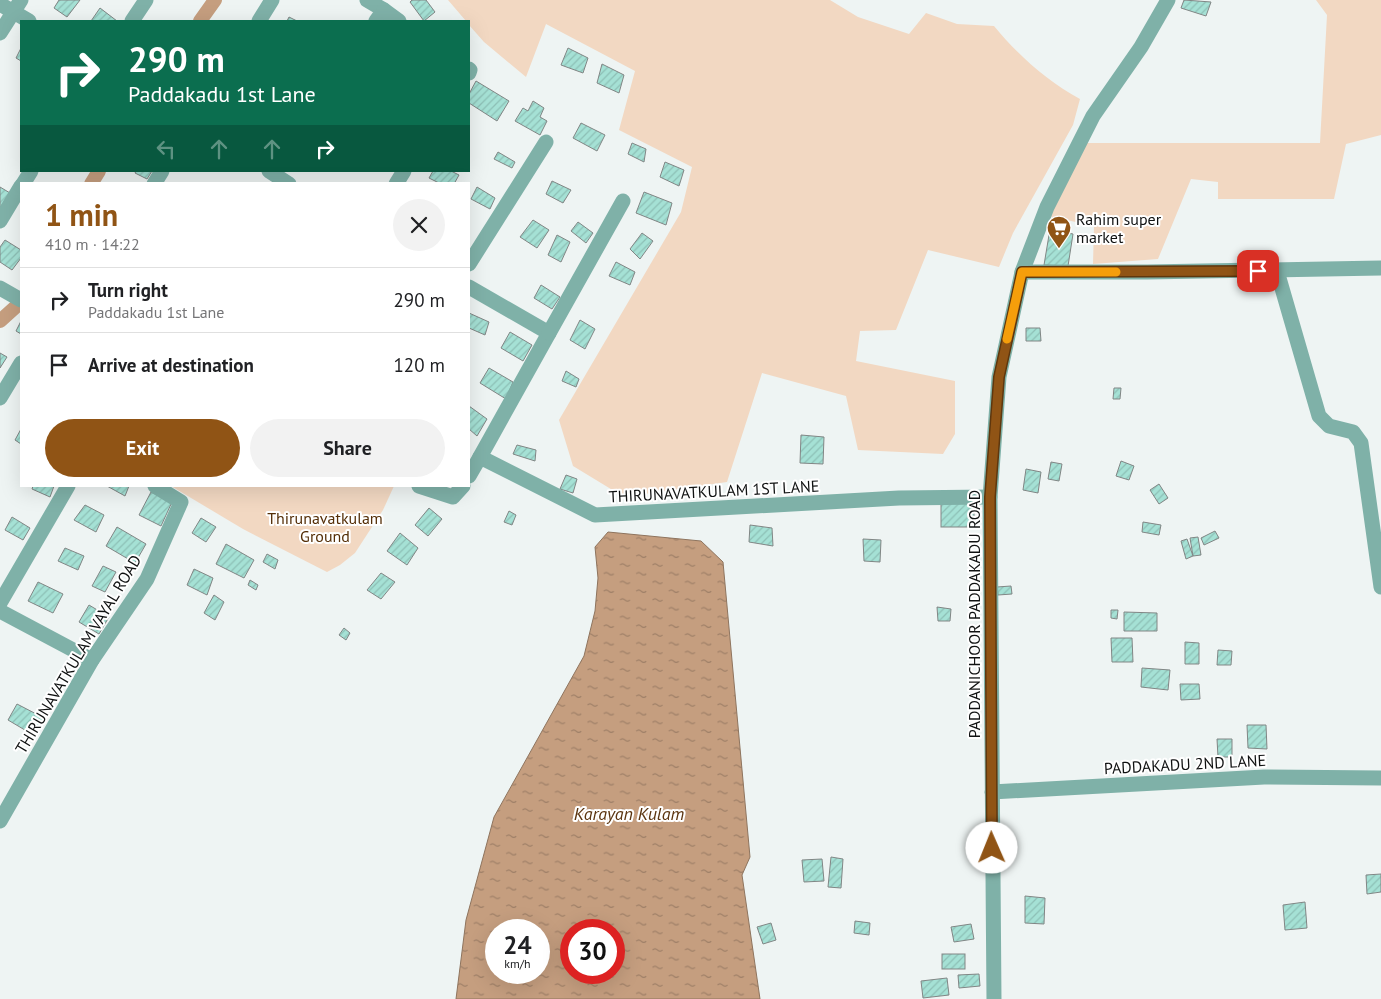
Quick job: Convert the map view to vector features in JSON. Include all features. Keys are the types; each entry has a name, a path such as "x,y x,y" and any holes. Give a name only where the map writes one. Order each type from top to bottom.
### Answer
{"street":[{"path":"133,20 146,0"},
{"path":"260,20 272,0"},
{"path":"367,0 380,16 395,20"},
{"name":"PADDANICHOOR PADDAKADU ROAD","path":"994,999 990,497 999,377 1022,272 1047,207 1093,116 1141,47 1168,0"},
{"path":"0,4 17,6 28,20"},
{"path":"0,33 17,6"},
{"path":"470,262 546,142"},
{"path":"273,175 285,182"},
{"path":"0,221 20,188"},
{"path":"470,474 624,201"},
{"path":"1022,272 1381,268"},
{"path":"1277,270 1319,416 1330,426 1353,432 1361,444 1381,587"},
{"path":"0,288 20,299"},
{"path":"470,288 549,333"},
{"path":"0,398 20,364"},
{"name":"THIRUNAVATKULAM 1ST LANE","path":"480,457 595,515 898,498 990,497"},
{"path":"0,603 67,487"},
{"name":"THIRUNAVATKULAM VAYAL ROAD","path":"0,821 92,660 147,579 181,502 157,487"},
{"path":"422,487 453,497 462,487"},
{"path":"0,610 92,660"},
{"name":"PADDAKADU 2ND LANE","path":"992,792 1264,777 1381,778"}],"green space":[{"path":"448,0 830,0 858,17 909,34 926,13 957,24 994,26 1034,67 1080,99 1073,125 1013,233 999,267 928,250 896,330 860,331 856,361 955,381 955,434 943,454 858,450 846,396 762,373 727,482 624,497 573,466 559,420 681,212 692,167 619,130 635,71 546,24 526,77 484,42 470,26 470,20 465,20"},
{"path":"1316,0 1381,0 1381,135 1346,144 1334,199 1218,199 1218,182 1191,179 1158,259 1093,264 1094,226 1048,216 1082,143 1320,143 1327,15"},
{"name":"Thirunavatkulam Ground","path":"173,487 394,487 383,510 355,553 340,565 327,572 243,529"}],"water":[{"name":"Karayan Kulam","path":"608,532 701,541 723,562 750,857 742,875 760,999 456,999 466,920 494,817 584,656 595,611 598,578 595,547"}],"building":[{"path":"59,0 80,0 67,17 54,8"},
{"path":"412,0 426,0 435,12 423,20 410,2"},
{"path":"1184,0 1211,2 1206,16 1181,8"},
{"path":"100,8 116,20 92,20"},
{"path":"568,48 588,58 583,73 561,65"},
{"path":"20,50 20,60 16,58"},
{"path":"602,64 624,75 619,93 597,83"},
{"path":"476,81 509,101 497,121 470,104 470,92"},
{"path":"533,101 544,108 540,117 547,121 540,135 515,121 523,108 528,111"},
{"path":"581,123 605,135 597,151 573,138"},
{"path":"632,143 646,149 644,162 628,154"},
{"path":"498,152 515,162 512,168 494,159"},
{"path":"665,162 684,170 679,186 660,177"},
{"path":"136,172 151,172 147,179"},
{"path":"432,172 453,172 459,175 455,182 437,182 429,178"},
{"path":"552,181 571,190 563,203 546,194"},
{"path":"0,187 10,193 0,208"},
{"path":"477,187 495,198 490,209 471,199"},
{"path":"644,192 672,203 666,225 636,213"},
{"path":"533,220 549,230 537,248 520,237"},
{"path":"578,222 593,233 586,243 571,231"},
{"name":"Rahim super market","path":"1050,229 1073,234 1068,266 1044,265"},
{"path":"642,233 653,241 640,259 630,249"},
{"path":"557,235 570,242 561,262 548,255"},
{"path":"5,240 20,249 20,259 12,270 0,262 0,247"},
{"path":"616,262 635,272 630,285 609,276"},
{"path":"541,285 560,297 552,309 534,298"},
{"path":"470,313 489,322 485,335 470,328"},
{"path":"580,320 595,329 585,349 570,340"},
{"path":"20,323 20,333 16,331"},
{"path":"1026,328 1040,328 1041,341 1026,341"},
{"path":"510,332 532,345 523,361 501,348"},
{"path":"0,353 7,357 0,368"},
{"path":"489,368 513,382 506,399 480,383"},
{"path":"566,371 579,379 576,387 562,381"},
{"path":"1114,388 1121,388 1120,399 1113,399"},
{"path":"470,407 487,419 477,436 470,430"},
{"path":"20,431 20,443 15,440"},
{"path":"801,435 824,437 823,464 800,463"},
{"path":"517,445 536,450 535,461 513,454"},
{"path":"1121,461 1134,466 1129,480 1116,476"},
{"path":"1051,462 1062,464 1059,481 1048,479"},
{"path":"1026,469 1041,472 1038,493 1023,490"},
{"path":"566,475 577,479 573,493 560,489"},
{"path":"1159,484 1168,498 1159,504 1150,490"},
{"path":"33,487 54,487 50,497 32,489"},
{"path":"109,487 129,487 125,496"},
{"path":"151,492 172,502 161,526 139,515"},
{"path":"941,503 974,503 974,527 941,527"},
{"path":"85,505 104,515 96,532 74,520"},
{"path":"429,508 442,519 428,536 415,525"},
{"path":"509,511 516,515 512,525 504,522"},
{"path":"12,517 30,528 23,540 5,530"},
{"path":"201,518 216,527 206,542 192,533"},
{"path":"1143,522 1161,525 1159,535 1142,532"},
{"path":"750,525 772,528 773,546 749,542"},
{"path":"117,527 146,544 135,563 106,546"},
{"path":"1215,531 1219,538 1204,545 1201,538"},
{"path":"400,533 418,548 407,565 387,551"},
{"path":"1198,537 1201,555 1193,556 1190,538"},
{"path":"863,539 881,540 880,562 864,561"},
{"path":"1187,539 1193,556 1186,559 1181,541"},
{"path":"226,544 254,560 244,578 216,564"},
{"path":"65,548 84,556 78,570 58,561"},
{"path":"267,554 278,560 275,569 263,562"},
{"path":"103,566 116,572 105,592 92,586"},
{"path":"194,569 213,578 207,595 187,585"},
{"path":"381,573 395,582 381,599 367,590"},
{"path":"250,580 258,585 256,590 248,585"},
{"path":"38,582 63,594 53,613 28,601"},
{"path":"1011,586 1012,594 998,595 997,587"},
{"path":"214,595 224,602 215,620 204,613"},
{"path":"89,605 109,617 99,634 79,622"},
{"path":"937,607 951,609 950,621 938,621"},
{"path":"1111,610 1118,610 1117,619 1111,618"},
{"path":"1124,612 1157,613 1157,631 1124,631"},
{"path":"344,628 350,633 346,640 339,635"},
{"path":"1111,638 1132,638 1133,662 1112,662"},
{"path":"1185,642 1199,643 1199,664 1185,664"},
{"path":"1218,650 1232,651 1231,665 1217,665"},
{"path":"1142,668 1170,670 1168,690 1141,687"},
{"path":"1180,684 1199,684 1200,699 1181,700"},
{"path":"17,704 44,718 35,736 8,720"},
{"path":"1247,725 1266,725 1267,749 1248,748"},
{"path":"1217,739 1232,739 1232,757 1218,757"},
{"path":"831,857 843,859 841,888 828,887"},
{"path":"822,859 824,881 804,882 802,860"},
{"path":"1381,874 1381,892 1367,894 1366,875"},
{"path":"1025,896 1045,898 1044,924 1025,923"},
{"path":"1305,902 1307,928 1285,930 1283,905"},
{"path":"855,921 870,923 869,935 854,933"},
{"path":"771,923 776,940 763,944 757,927"},
{"path":"971,924 974,939 954,942 951,927"},
{"path":"942,954 965,954 965,969 942,969"},
{"path":"979,974 980,986 959,988 958,975"},
{"path":"947,978 949,995 923,998 921,981"}],"waterway":[{"path":"201,20 215,0"},
{"path":"92,182 98,172"},
{"path":"0,321 20,303"}],"slow traffic":[{"path":"1007,339 1022,272 1116,272"}],"place":[{"name":"Rahim super market","path":"1059,249"}],"route":[{"path":"992,848 990,497 999,377 1022,272 1258,271"}]}
